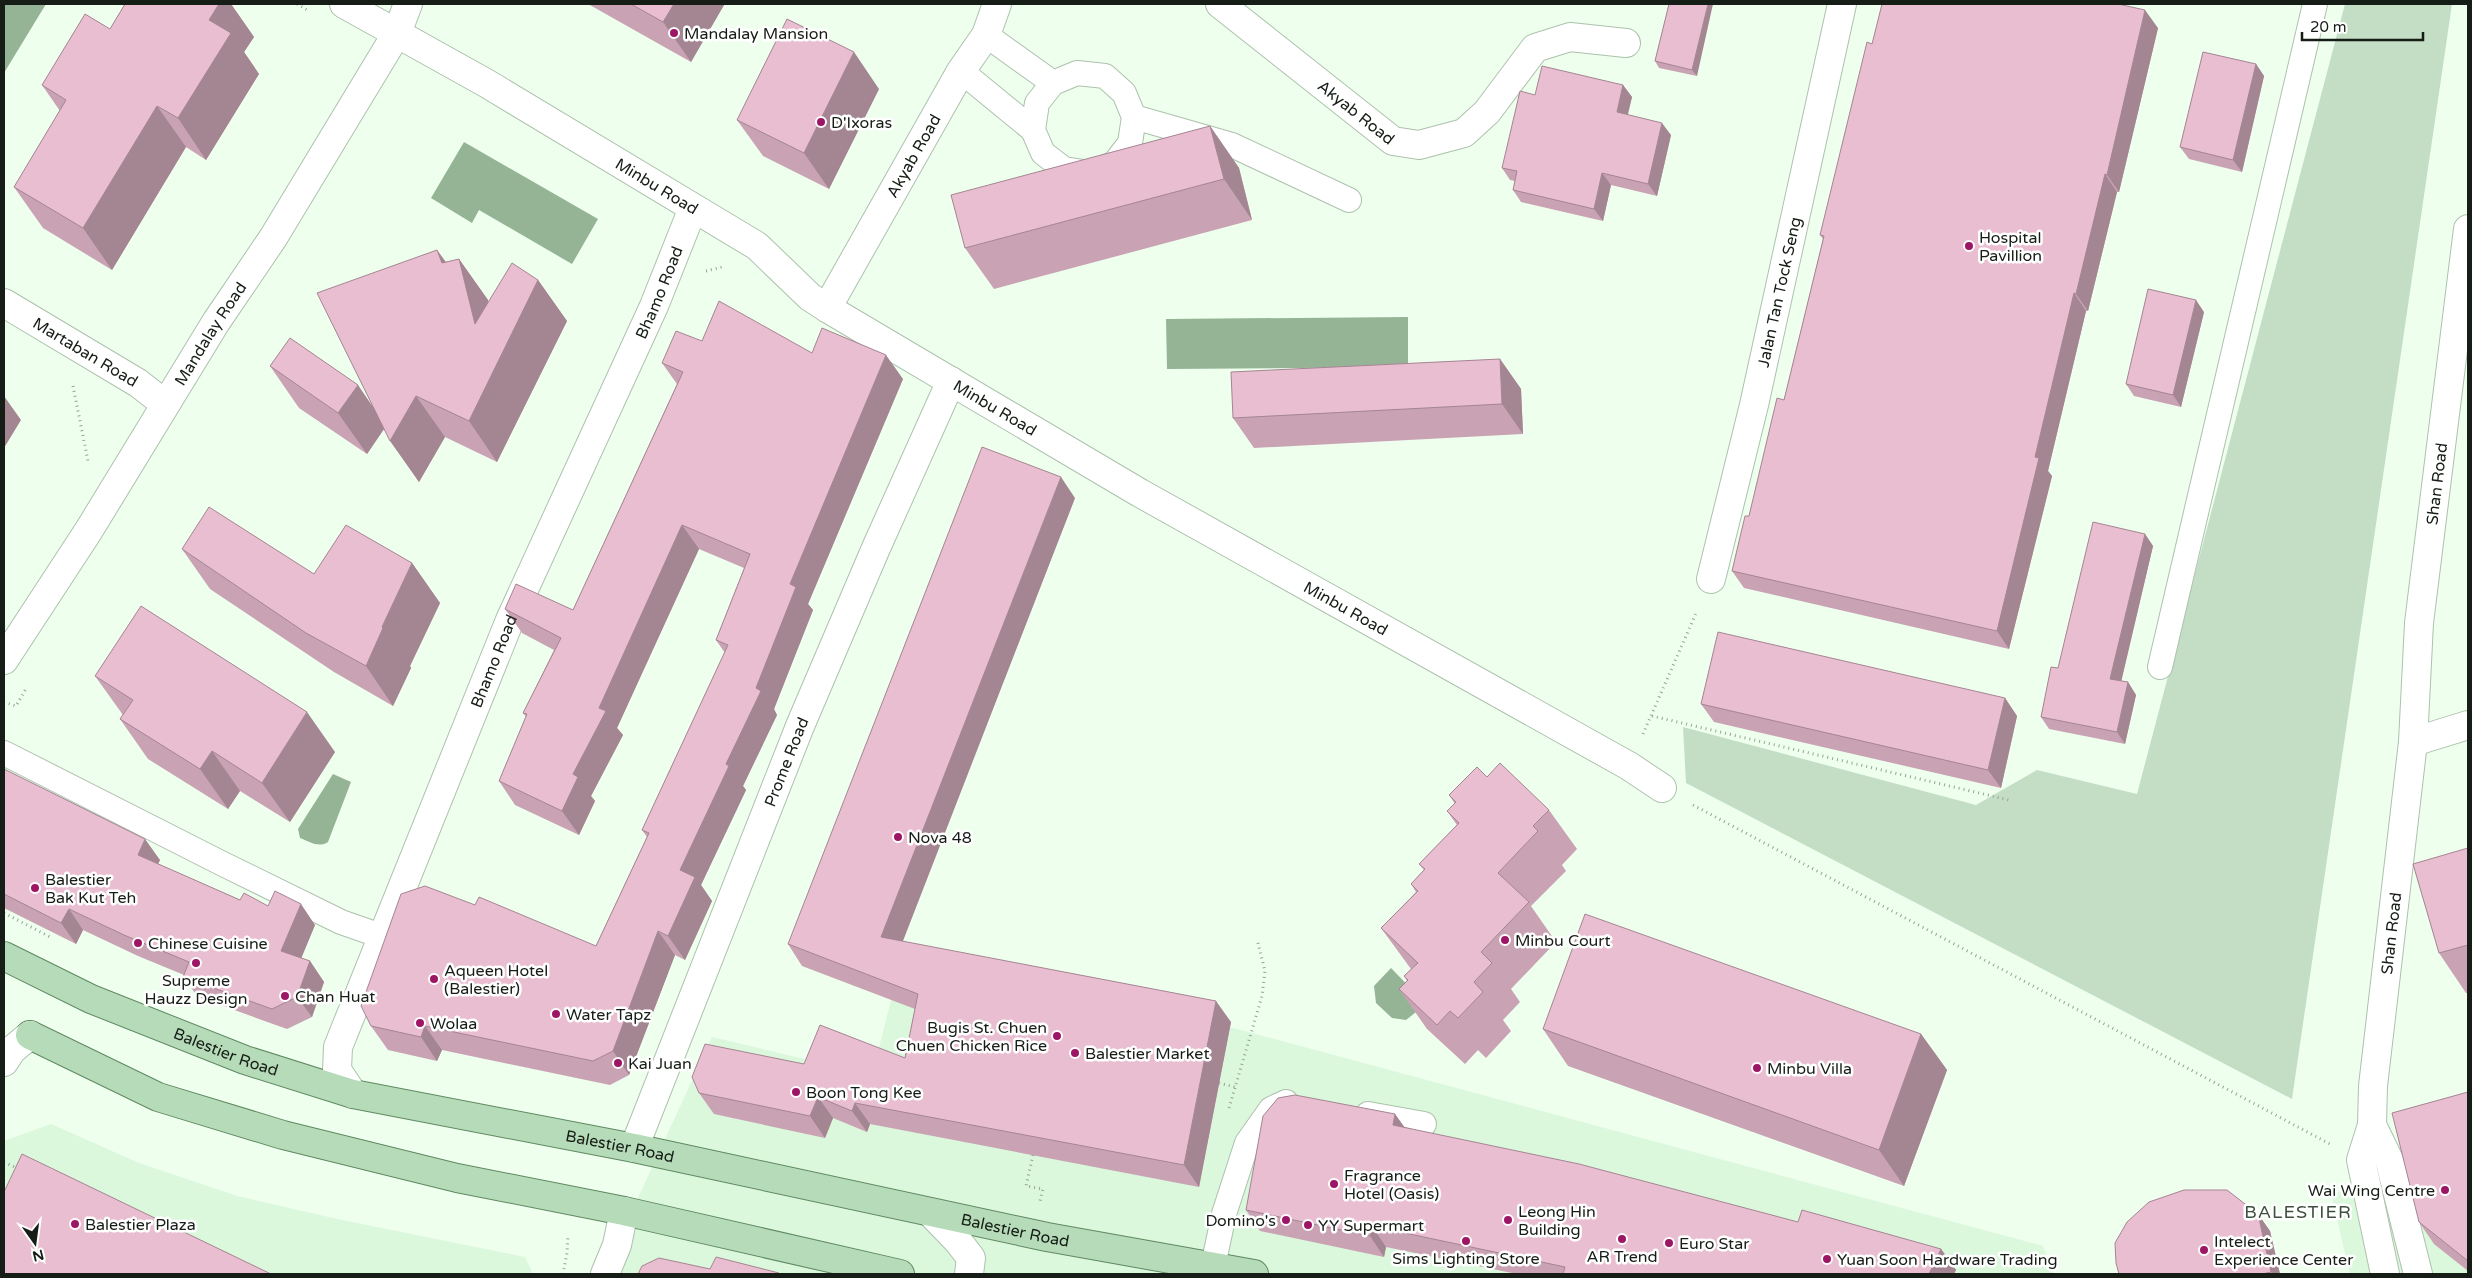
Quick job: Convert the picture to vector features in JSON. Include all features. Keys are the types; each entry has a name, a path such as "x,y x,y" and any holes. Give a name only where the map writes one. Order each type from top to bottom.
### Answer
{"main road":[{"name":"Balestier Road","path":"4,956 91,998 245,1060 353,1094 634,1148 1047,1237 1254,1274"},
{"path":"30,1035 158,1097 282,1135 457,1178 624,1211 900,1274"}],"street":[{"name":"Minbu Road","path":"344,4 486,83 756,246 810,297 827,308 1140,493 1620,762 1662,788"},
{"name":"Mandalay Road","path":"4,660 89,530 216,322 273,238 398,33 408,4"},
{"name":"Akyab Road","path":"827,308 961,71 986,35 997,4"},
{"name":"Akyab Road","path":"1220,4 1393,141 1419,145 1464,133 1487,112 1534,48 1570,37 1626,43"},
{"name":"Jalan Tan Tock Seng","path":"1711,579 1754,405 1842,4"},
{"name":"Bhamo Road","path":"353,1094 337,1070 338,1048 381,936 510,620 654,306 694,208"},
{"name":"Shan Road","path":"2385,1274 2361,1160 2372,1125 2374,1086 2414,742 2420,623 2468,228"},
{"name":"Martaban Road","path":"4,303 138,383 165,404"},
{"name":"Prome Road","path":"634,1148 800,726 880,539 951,381"},
{"path":"2414,742 2468,725"},
{"path":"4,1062 12,1050 30,1035"},
{"name":"Shan Road","path":"2372,1125 2392,1169 2418,1274"},
{"path":"605,1274 617,1245 624,1211"},
{"path":"931,1213 958,1241 971,1258 969,1274"}],"lane":[{"path":"2160,667 2316,4"},
{"path":"986,35 1053,83"},
{"path":"961,71 1033,130 1043,154 1064,169 1090,173 1114,164 1130,143 1134,117 1124,93 1104,76 1077,73 1053,83 1037,103 1033,130"},
{"path":"1134,117 1232,144 1349,200"},
{"path":"4,753 341,922 381,936"},
{"path":"1213,1266 1224,1214 1247,1143 1271,1109 1287,1102 1312,1103"},
{"path":"1350,1110 1424,1124"}],"path":[{"path":"72,382 88,461"},
{"path":"1711,579 1652,716 2009,800"},
{"path":"1662,788 2361,1160"},
{"path":"4,913 57,940"},
{"path":"1227,1113 1262,996 1265,971 1256,940"},
{"path":"1219,1084 1235,1086"},
{"path":"1034,1155 1026,1186 1043,1189 1040,1202"},
{"path":"4,1162 22,1170"},
{"path":"563,1274 568,1235"}],"shaded area":[{"path":"4,4 46,4 4,73"},
{"path":"2345,4 2452,4 2292,1099 1686,783 1683,727 1976,805 2037,770 2137,794"},
{"path":"464,142 598,219 572,264 479,210 472,223 431,198"},
{"path":"1408,317 1408,367 1167,369 1166,319"},
{"path":"333,774 351,782 328,842 325,844 314,844 300,838 298,829"},
{"path":"901,961 1226,1026 2043,1246 2054,1274 603,1274 712,1037 872,1075"},
{"path":"1391,968 1426,1004 1406,1020 1392,1018 1376,1003 1374,986"},
{"path":"51,1124 139,1163 237,1196 342,1220 525,1257 533,1274 4,1274 4,1141"},
{"path":"2468,1154 2468,1274 2350,1274 2331,1194"}],"building":[{"path":"125,4 219,4 209,20 231,33 178,118 157,106 83,228 14,187 66,100 42,85 85,14 110,29"},
{"path":"631,4 674,4 663,22"},
{"path":"1669,4 1708,4 1692,70 1655,61"},
{"path":"1882,4 2118,4 2145,10 2107,175 2105,174 2076,294 2074,293 2035,457 2039,458 1997,631 1732,571 1745,516 1749,516 1777,398 1784,400 1824,236 1820,235 1867,42 1872,44"},
{"path":"787,19 854,52 804,153 737,120"},
{"path":"2203,52 2256,64 2233,160 2180,147"},
{"path":"1542,66 1623,85 1617,112 1662,123 1648,184 1602,173 1594,209 1513,190 1517,171 1502,168 1520,91 1535,95"},
{"path":"1210,126 1224,179 965,248 951,195"},
{"path":"437,250 442,263 459,259 475,324 512,263 538,280 469,421 416,396 390,441 317,293"},
{"path":"2148,289 2196,300 2173,395 2126,384"},
{"path":"719,301 812,353 822,328 886,355 790,584 796,587 756,688 761,691 726,764 729,766 680,870 695,877 668,936 658,931 613,1051 593,1061 425,1026 421,1037 371,1026 361,1006 401,894 425,886 475,905 479,897 596,946 649,833 642,830 728,645 716,640 750,554 682,525 599,708 606,711 573,774 578,777 562,811 499,781 527,714 523,713 561,638 505,609 516,584 573,610 683,372 662,363 676,331 702,341"},
{"path":"290,338 358,385 338,413 270,366"},
{"path":"1500,359 1502,404 1233,418 1231,372"},
{"path":"982,447 1061,477 881,937 1216,1001 1184,1165 855,1103 852,1111 818,1097 810,1116 699,1093 692,1077 705,1044 804,1064 820,1025 905,1058 918,994 788,944"},
{"path":"209,507 314,574 346,525 412,563 366,666 306,633 182,549"},
{"path":"2093,522 2145,534 2110,679 2128,682 2117,732 2041,717 2051,667 2058,668"},
{"path":"141,606 307,712 262,783 212,751 200,769 120,719 133,700 95,676"},
{"path":"1718,632 2005,698 1988,770 1701,704"},
{"path":"1500,763 1549,810 1533,826 1538,831 1498,873 1529,902 1481,952 1492,963 1474,982 1483,992 1458,1018 1450,1011 1437,1025 1399,989 1408,980 1404,976 1418,963 1381,928 1418,891 1411,884 1425,869 1419,864 1459,823 1447,811 1456,802 1449,795 1477,767 1487,777"},
{"path":"4,769 145,839 138,855 240,900 244,893 268,906 275,891 301,904 281,951 310,961 297,997 272,1009 183,977 189,962 124,935 69,909 61,923 4,894"},
{"path":"2468,848 2468,945 2439,953 2413,864"},
{"name":"Minbu Villa","path":"1585,914 1921,1034 1879,1150 1543,1029"},
{"name":"Wai Wing Centre","path":"2468,1092 2468,1261 2419,1222 2392,1113"},
{"path":"1295,1095 1395,1114 1393,1125 1579,1164 1798,1222 1802,1210 1941,1249 1929,1274 1563,1274 1565,1267 1372,1226 1370,1236 1246,1210 1263,1116 1278,1098"},
{"name":"Balestier Plaza","path":"22,1154 271,1274 4,1274 4,1192"},
{"name":"Intelect Experience Center","path":"2184,1190 2227,1190 2258,1214 2271,1272 2262,1274 2119,1274 2116,1263 2115,1243 2127,1222 2149,1202"},
{"path":"716,1257 779,1274 638,1274 642,1266 659,1258 710,1269"}],"place":[{"name":"Mandalay Mansion","path":"674,33"},
{"name":"D'Ixoras","path":"821,122"},
{"name":"Hospital Pavillion","path":"1969,246"},
{"name":"Nova 48","path":"898,837"},
{"name":"Balestier Bak Kut Teh","path":"35,888"},
{"name":"Minbu Court","path":"1505,940"},
{"name":"Chinese Cuisine","path":"138,943"},
{"name":"Supreme Hauzz Design","path":"196,963"},
{"name":"Aqueen Hotel (Balestier)","path":"434,979"},
{"name":"Chan Huat","path":"285,996"},
{"name":"Water Tapz","path":"556,1014"},
{"name":"Wolaa","path":"420,1023"},
{"name":"Bugis St. Chuen Chuen Chicken Rice","path":"1057,1036"},
{"name":"Balestier Market","path":"1075,1053"},
{"name":"Kai Juan","path":"618,1063"},
{"name":"Minbu Villa","path":"1757,1068"},
{"name":"Boon Tong Kee","path":"796,1092"},
{"name":"Fragrance Hotel (Oasis)","path":"1334,1184"},
{"name":"Wai Wing Centre","path":"2445,1190"},
{"name":"Domino's","path":"1286,1220"},
{"name":"Leong Hin Building","path":"1508,1220"},
{"name":"Balestier Plaza","path":"75,1224"},
{"name":"YY Supermart","path":"1308,1225"},
{"name":"AR Trend","path":"1622,1239"},
{"name":"Sims Lighting Store","path":"1466,1241"},
{"name":"Euro Star","path":"1669,1243"},
{"name":"Intelect Experience Center","path":"2204,1250"},
{"name":"Yuan Soon Hardware Trading","path":"1827,1259"}],"district":[{"name":"BALESTIER","path":"2298,1212"}]}
